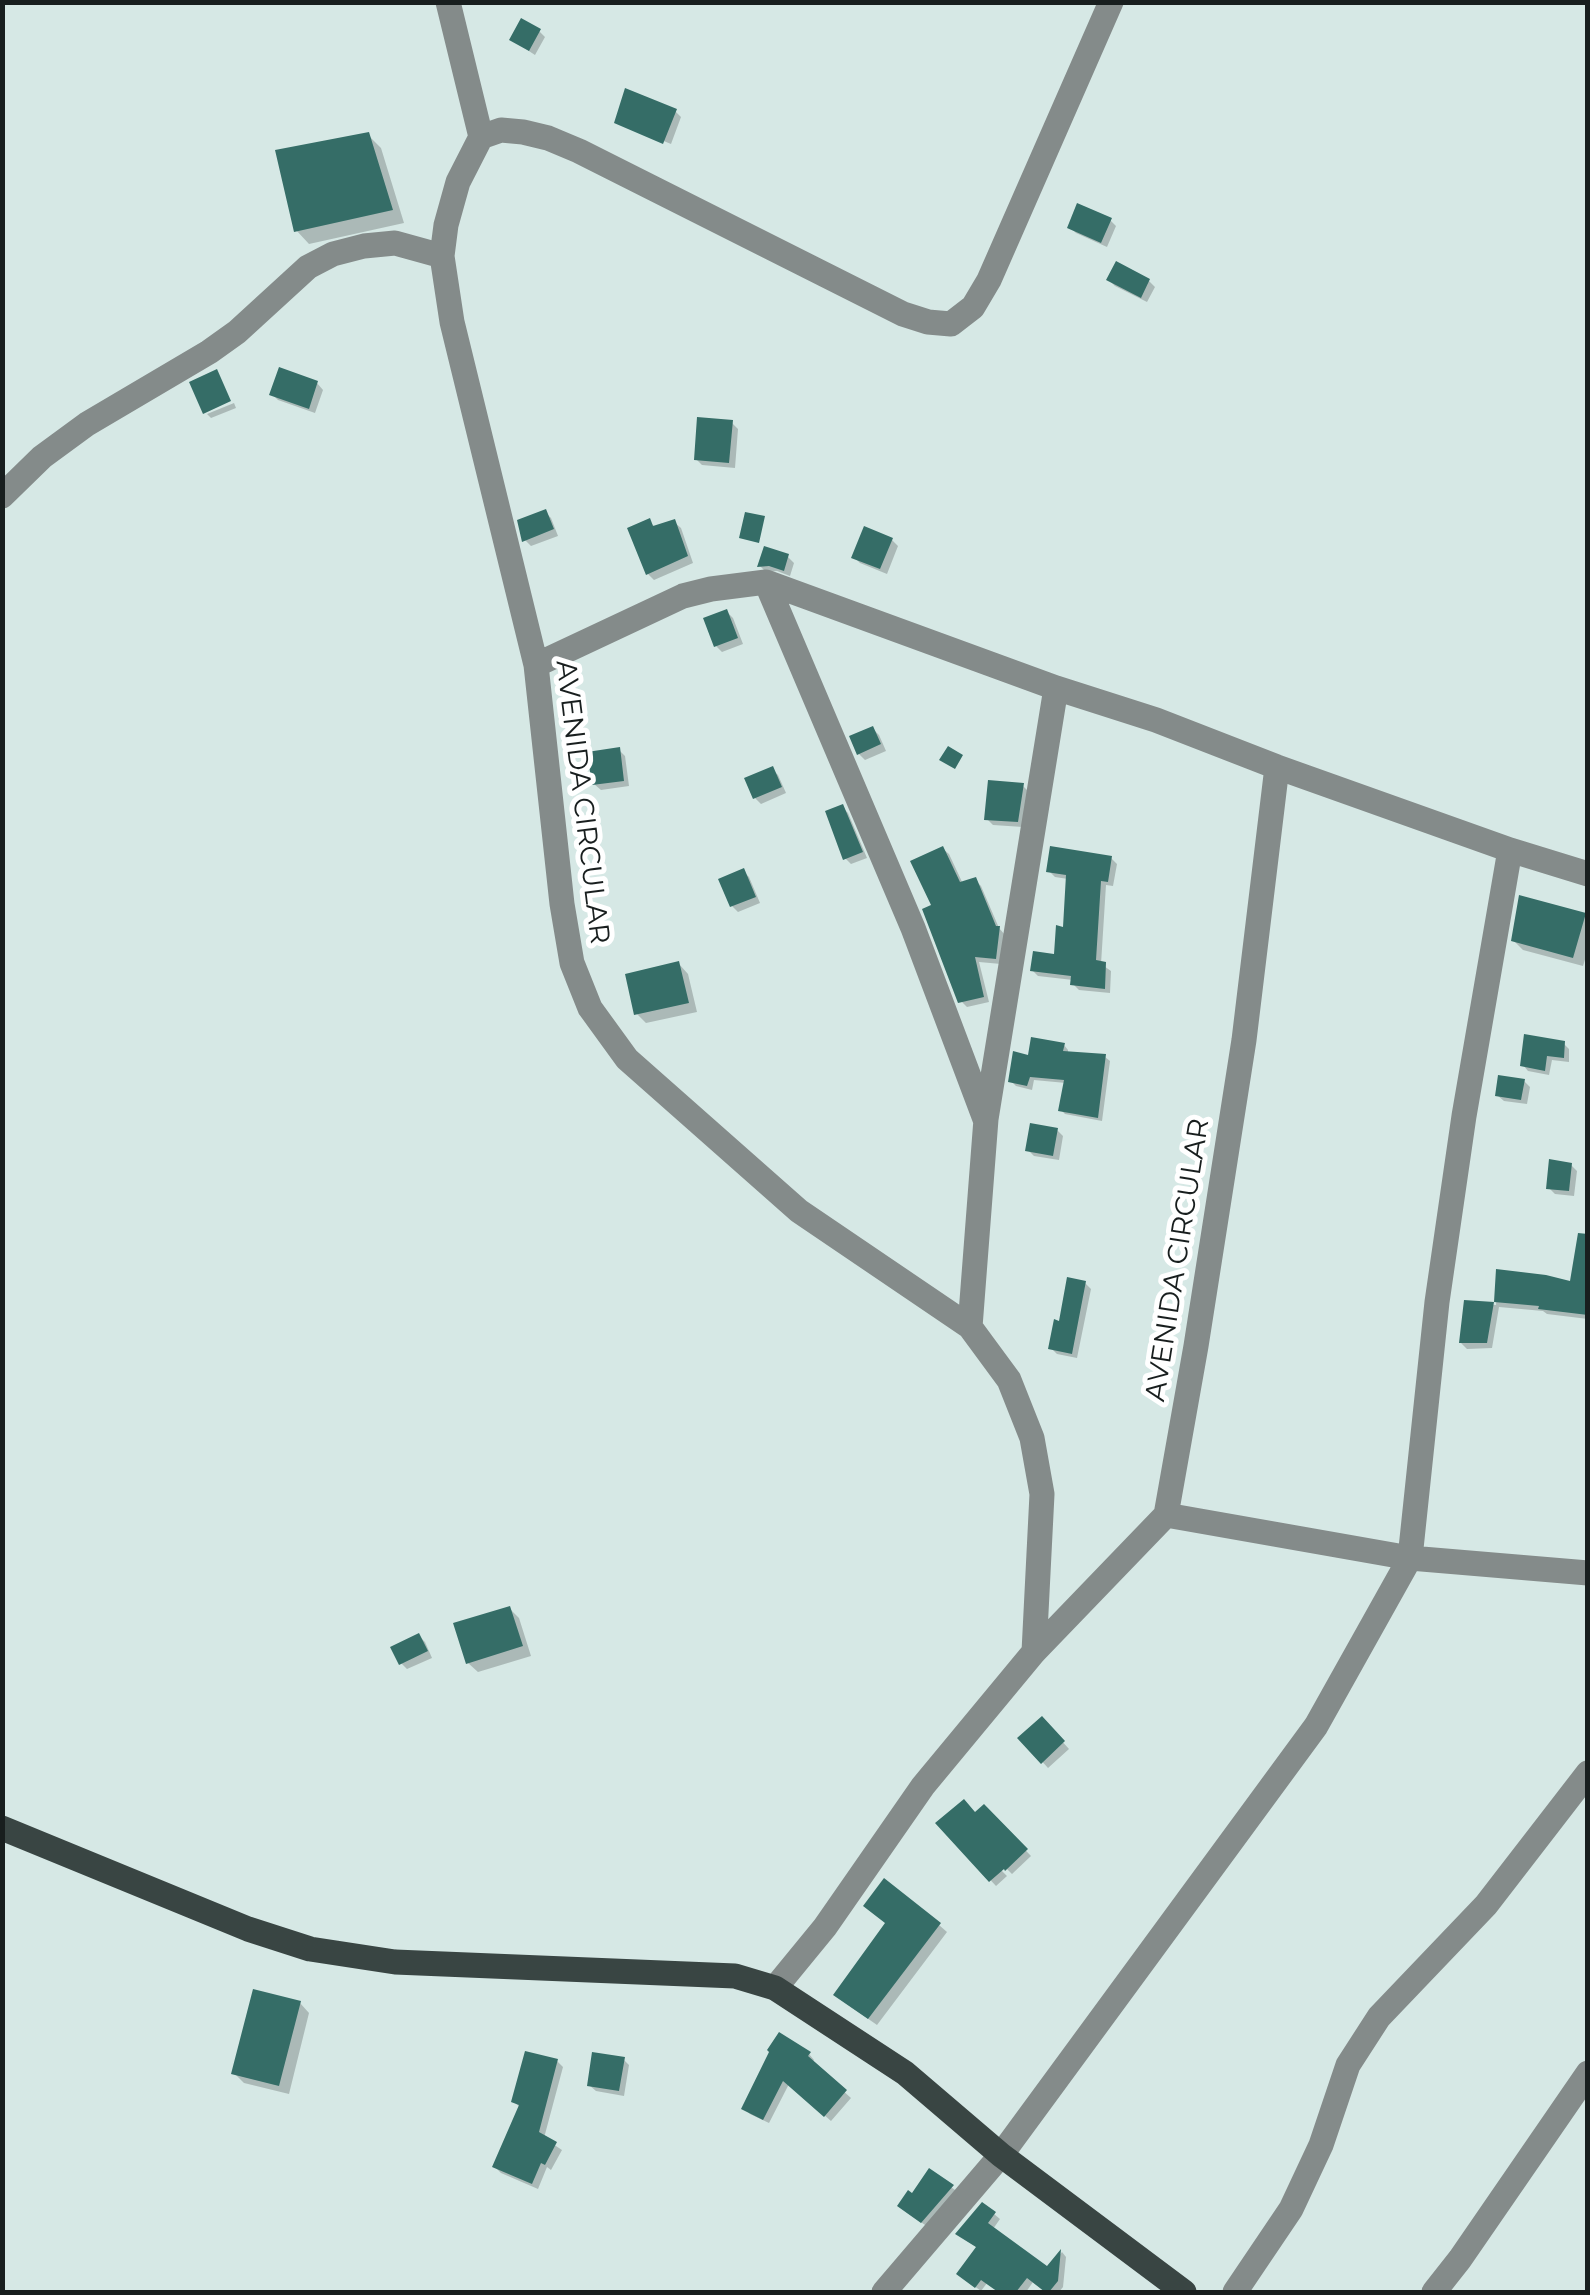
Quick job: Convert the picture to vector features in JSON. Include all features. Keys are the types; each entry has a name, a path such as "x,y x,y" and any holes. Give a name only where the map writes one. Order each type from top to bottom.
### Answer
{"main road":[{"path":"2,1828 248,1929 310,1949 395,1962 735,1976 775,1988 905,2073 1001,2156 1184,2292"}],"street":[{"path":"448,2 481,137 501,130 548,138 902,314 951,324 973,307 989,280 1110,2"},
{"name":"AVENIDA CIRCULAR","path":"481,137 458,182 442,256 452,322 536,665 572,963 590,1008 628,1059 799,1211 970,1327 1009,1380 1032,1438 1042,1494 1034,1652"},
{"path":"2,496 42,457 87,424 237,332 320,260 364,246 394,244 442,256"},
{"path":"536,665 683,596 766,582 1510,850 1588,874"},
{"path":"766,582 914,928 986,1120"},
{"path":"970,1327 986,1120 1056,688"},
{"name":"AVENIDA CIRCULAR","path":"1166,1515 1244,1040 1276,766"},
{"path":"884,2292 1001,2156 1316,1726 1410,1558 1440,1284 1464,1116 1510,850"},
{"path":"775,1988 825,1928 923,1786 1034,1652 1166,1515 1410,1558 1588,1572"},
{"path":"1235,2292 1291,2209 1321,2144 1348,2065 1379,2017 1486,1905 1588,1773"},
{"path":"1434,2292 1588,2073"}],"building":[{"path":"521,18 541,29 529,51 509,40"},
{"path":"625,88 677,109 663,144 614,123"},
{"path":"369,132 393,210 294,232 275,150"},
{"path":"1077,203 1112,218 1101,243 1067,228"},
{"path":"1116,261 1150,279 1141,298 1106,280"},
{"path":"279,367 318,381 309,409 269,395"},
{"path":"217,369 231,401 203,414 189,382"},
{"path":"697,417 733,420 729,463 694,460"},
{"path":"546,509 554,529 522,542 517,520"},
{"path":"745,512 765,516 759,543 739,538"},
{"path":"650,518 653,526 675,519 688,556 646,575 627,528"},
{"path":"864,526 893,538 880,569 851,558"},
{"path":"764,546 789,554 784,571 757,567"},
{"path":"727,609 738,638 714,647 703,618"},
{"path":"873,726 881,744 857,755 849,736"},
{"path":"948,746 963,755 955,769 939,760"},
{"path":"620,747 624,781 592,785 587,752"},
{"path":"773,766 782,787 753,799 744,778"},
{"path":"988,780 1024,783 1018,822 984,820"},
{"path":"843,804 863,852 843,860 825,811"},
{"path":"943,846 960,882 976,877 996,926 1000,926 996,959 975,957 984,997 958,1003 922,909 931,905 910,861"},
{"path":"1050,846 1112,856 1108,882 1101,881 1096,960 1106,962 1105,989 1070,985 1071,976 1030,971 1033,951 1054,954 1056,925 1063,927 1066,875 1046,872"},
{"path":"744,868 756,897 730,907 718,879"},
{"path":"1519,895 1586,913 1573,958 1511,941"},
{"path":"679,961 689,1003 634,1015 625,974"},
{"path":"1524,1034 1565,1041 1564,1058 1547,1056 1545,1071 1520,1066"},
{"path":"1031,1037 1065,1043 1063,1051 1106,1054 1098,1118 1058,1111 1064,1080 1030,1077 1027,1086 1008,1082 1013,1051 1028,1055"},
{"path":"1498,1075 1525,1079 1521,1100 1495,1096"},
{"path":"1030,1123 1058,1128 1053,1156 1025,1151"},
{"path":"1549,1159 1572,1163 1569,1191 1546,1189"},
{"path":"1578,1233 1588,1234 1588,1315 1494,1302 1496,1269 1570,1281"},
{"path":"1067,1277 1086,1281 1072,1354 1048,1349 1054,1319 1059,1321"},
{"path":"1464,1300 1494,1302 1487,1343 1459,1343"},
{"path":"510,1606 523,1646 466,1664 453,1623"},
{"path":"419,1633 428,1651 399,1665 390,1647"},
{"path":"1042,1716 1065,1741 1041,1764 1017,1738"},
{"path":"964,1799 975,1812 984,1804 1028,1849 989,1882 935,1823"},
{"path":"884,1878 941,1923 868,2019 833,1995 885,1923 863,1906"},
{"path":"253,1989 301,2001 279,2086 231,2074"},
{"path":"779,2032 811,2052 808,2056 847,2090 824,2117 783,2081 763,2120 741,2109"},
{"path":"525,2051 558,2059 539,2132 557,2142 545,2165 541,2163 532,2184 492,2167 519,2105 511,2102"},
{"path":"592,2052 625,2057 619,2091 587,2086"},
{"path":"929,2168 954,2185 921,2223 897,2206 908,2190 912,2193"},
{"path":"982,2202 996,2212 988,2223 1047,2266 1061,2249 1058,2281 1049,2292 1027,2278 1016,2292 998,2292 981,2280 975,2288 956,2274 976,2247 955,2234"}]}
